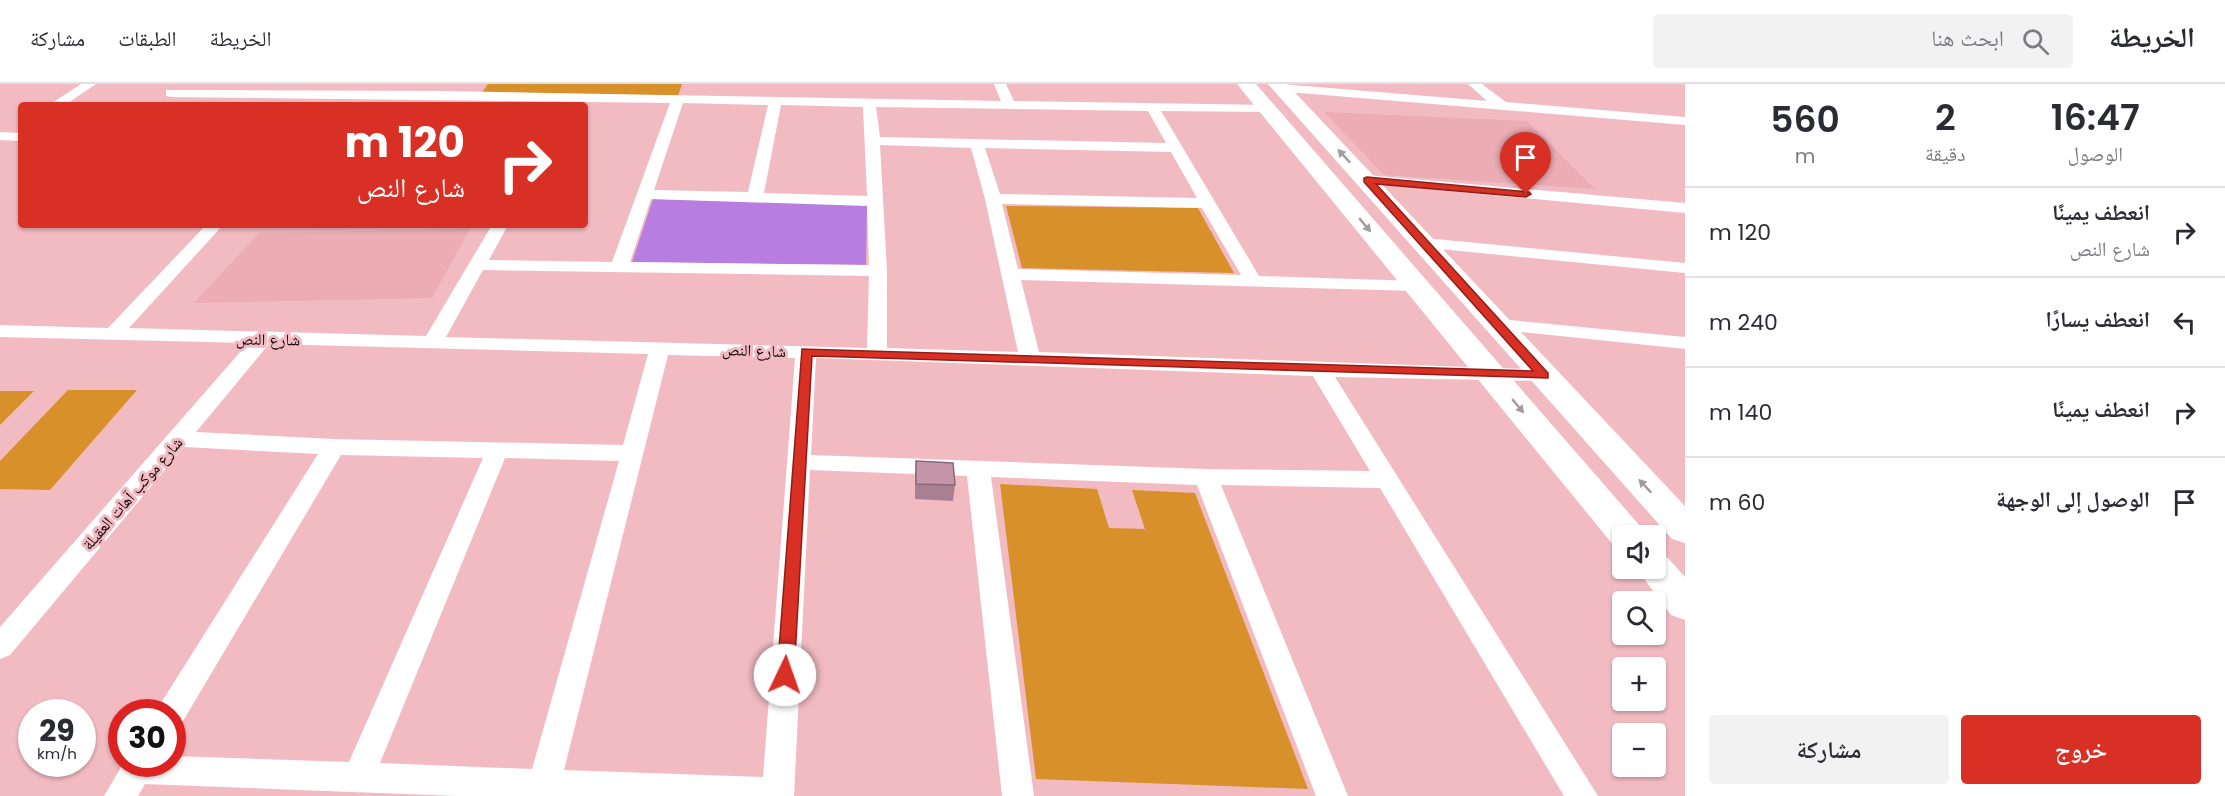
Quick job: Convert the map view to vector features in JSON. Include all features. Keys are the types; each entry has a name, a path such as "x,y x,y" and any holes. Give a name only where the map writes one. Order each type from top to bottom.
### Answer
{"main road":[{"path":"1246,84 1274,93 1367,180 1685,529"},
{"path":"1274,93 1417,286 1618,525"},
{"path":"1664,579 1685,604"}],"street":[{"path":"61,102 90,84"},
{"path":"184,84 167,96 368,88 570,101 678,99 869,103 912,98 1009,104 1152,107 1274,93 1396,98 1685,121"},
{"path":"259,93 271,84"},
{"path":"700,100 704,84"},
{"path":"1000,84 1009,104"},
{"path":"1380,84 1396,98"},
{"path":"1474,84 1502,106"},
{"path":"619,267 678,99"},
{"path":"755,198 775,101"},
{"path":"869,103 876,201 877,354"},
{"path":"1152,107 1254,281"},
{"path":"873,141 1176,148"},
{"path":"977,144 993,199 1029,358"},
{"path":"1367,180 1685,208"},
{"path":"644,194 876,201"},
{"path":"993,199 1208,203"},
{"path":"112,334 212,228"},
{"path":"433,342 498,228"},
{"path":"1425,243 1685,268"},
{"path":"476,265 878,271"},
{"path":"1011,274 1417,286"},
{"path":"1499,325 1682,345"},
{"name":"شارع النص","path":"0,331 1029,358 1320,370 1544,375"},
{"name":"شارع موكب آهات العقيلة","path":"0,647 263,339"},
{"path":"544,784 660,348"},
{"path":"186,768 778,795 806,352"},
{"path":"1320,370 1581,796"},
{"path":"177,439 334,447 631,453"},
{"path":"179,699 334,447"},
{"path":"358,777 497,451"},
{"path":"798,462 1206,477 1388,480"},
{"path":"978,467 1018,796 1029,796"},
{"path":"1206,477 1332,796"},
{"path":"120,796 131,777"}],"shaded area":[{"path":"488,84 682,84 678,96 482,92"},
{"path":"1324,112 1527,121 1595,189 1384,175"},
{"path":"653,199 867,205 866,265 632,262"},
{"path":"1006,206 1198,208 1234,273 1022,268"},
{"path":"470,229 432,298 194,303 259,233"},
{"path":"68,390 137,390 50,490 0,489 0,461"},
{"path":"0,391 34,391 0,425"},
{"path":"1000,484 1097,489 1109,528 1145,529 1132,490 1195,493 1308,789 1036,779"}],"building":[{"path":"916,461 953,463 955,485 916,484"}],"route":[{"path":"785,675 806,352 1029,358 1320,370 1544,375 1367,180 1526,194"}]}
